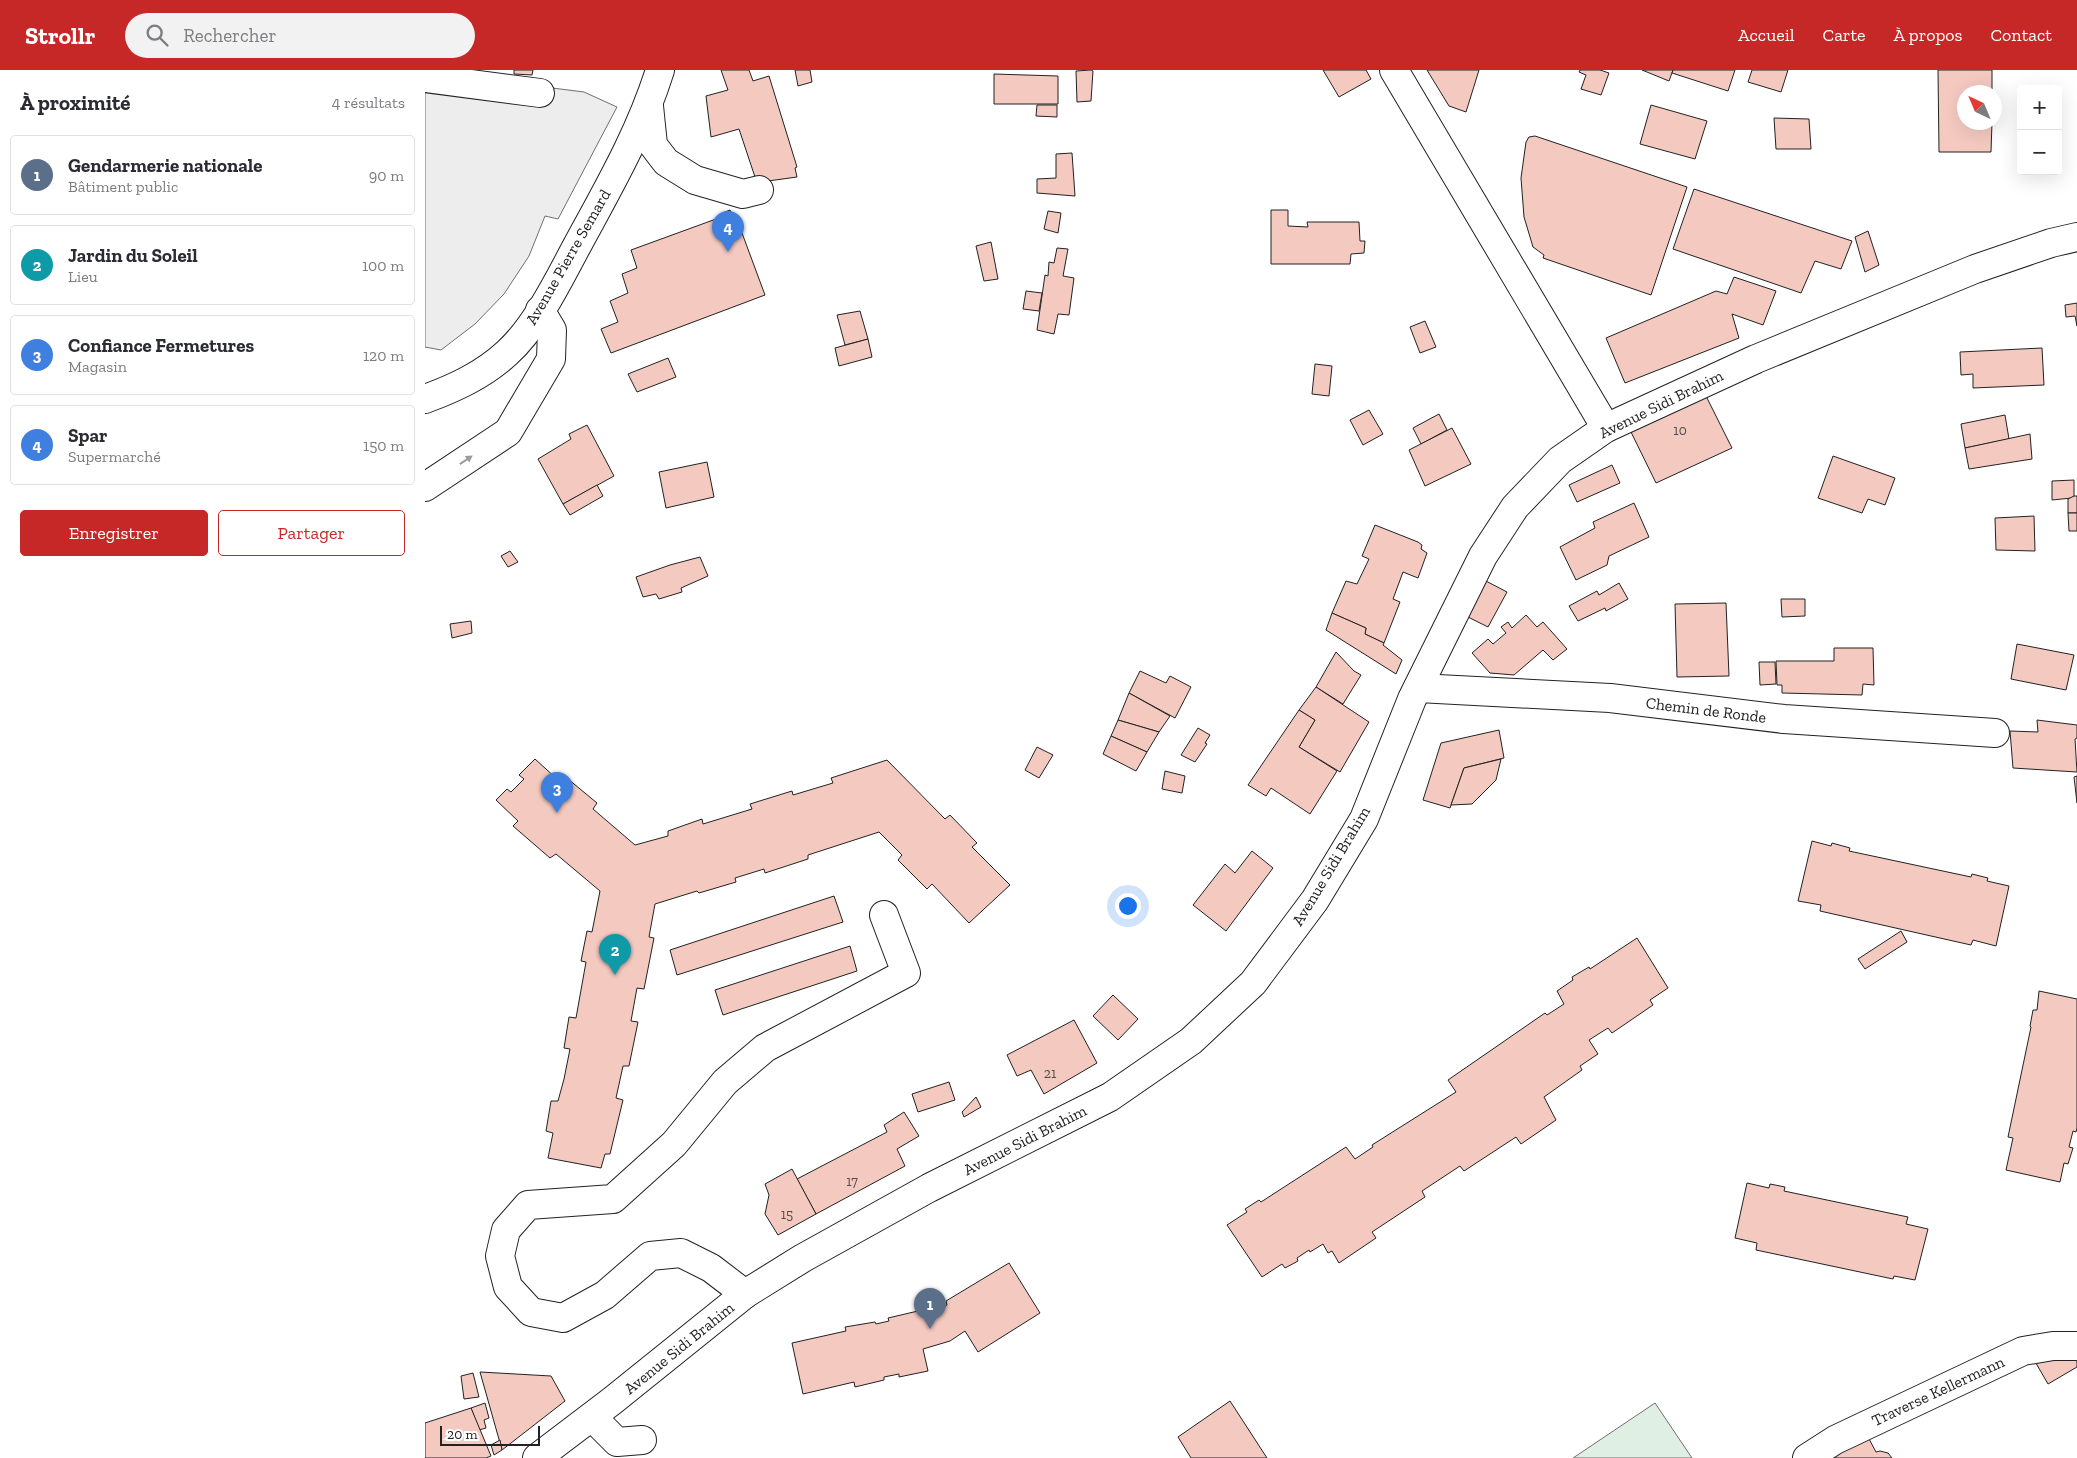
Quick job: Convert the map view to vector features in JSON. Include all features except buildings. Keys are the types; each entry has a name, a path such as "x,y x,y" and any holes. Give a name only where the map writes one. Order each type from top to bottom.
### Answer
{"street":[{"name":"Avenue Pierre Semard","path":"425,399 472,379 508,352 525,333 557,282 611,182 649,106 660,70"},
{"path":"1395,70 1606,428"},
{"path":"425,78 540,93"},
{"path":"649,106 653,146 666,162 695,180 743,194 759,190"},
{"name":"Avenue Sidi Brahim","path":"537,1458 592,1417 745,1294 803,1258 929,1188 1110,1097 1191,1041 1253,983 1315,900 1364,819 1417,688 1483,556 1515,507 1560,460 1606,428 1756,360 1870,311 1975,269 2051,243 2077,237"},
{"path":"425,487 507,432 551,359 552,330 540,310"},
{"name":"Chemin de Ronde","path":"1417,688 1610,698 1783,719 1995,734"},
{"path":"745,1294 711,1268 681,1253 650,1256 605,1295 563,1318 531,1312 508,1287 500,1256 506,1230 528,1205 613,1199 674,1144 725,1082 765,1048 906,973 884,915"},
{"name":"Traverse Kellermann","path":"1807,1458 1850,1432 2023,1350 2053,1346 2077,1346"},
{"path":"592,1417 617,1442 642,1440"}],"green space":[{"path":"1655,1403 1692,1458 1573,1458"}],"shaded area":[{"path":"425,72 584,92 617,107 558,219 545,216 529,256 504,294 475,324 441,350 425,347"}],"place":[{"name":"Spar","path":"728,252"},
{"name":"Confiance Fermetures","path":"557,813"},
{"name":"Jardin du Soleil","path":"615,975"},
{"name":"Gendarmerie nationale","path":"930,1329"}]}
